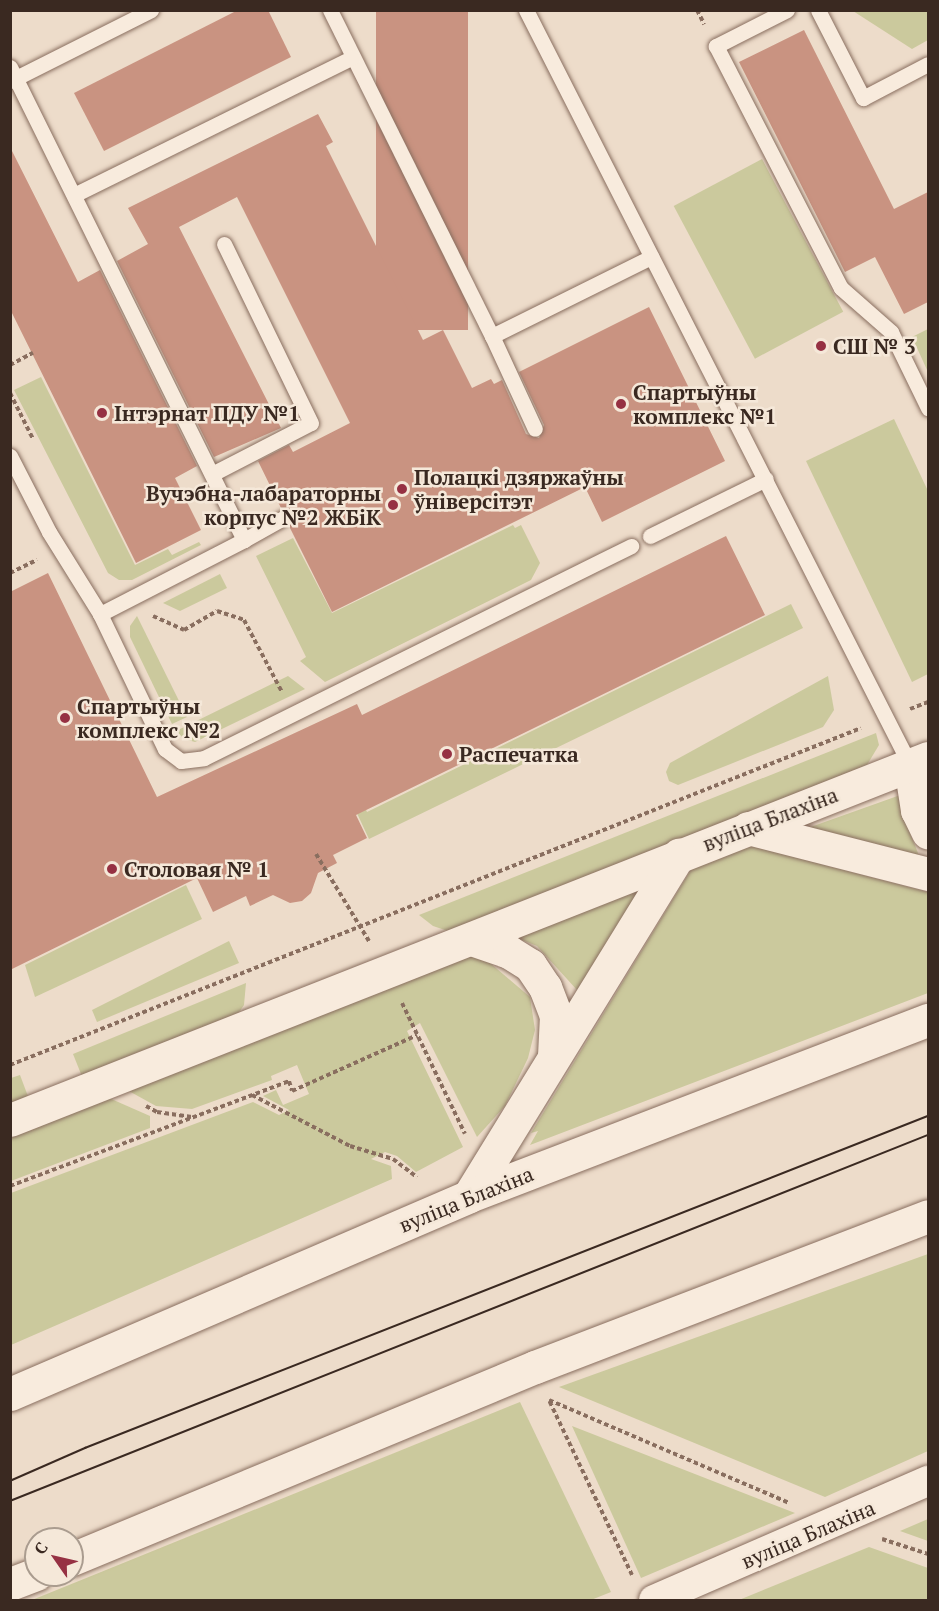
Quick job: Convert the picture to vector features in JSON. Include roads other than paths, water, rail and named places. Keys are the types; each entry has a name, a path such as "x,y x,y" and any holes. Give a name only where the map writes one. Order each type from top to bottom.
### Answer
{"main road":[{"name":"вуліца Блахіна","path":"10,1120 471,939 679,854 919,762"},
{"path":"919,762 917,810 928,832"},
{"path":"748,828 928,874"},
{"path":"469,1196 679,854"},
{"path":"471,939 508,952 530,965 545,987 556,1015 554,1058"},
{"name":"вуліца Блахіна","path":"10,1394 469,1196 928,1020"},
{"path":"84,1554 535,1367 928,1216"}],"street":[{"name":"вуліца Блахіна","path":"654,1600 836,1523 928,1481"}],"lane":[{"path":"151,10 12,75 74,195 244,540"},
{"path":"330,10 492,336 535,429"},
{"path":"526,10 886,718 919,762"},
{"path":"787,10 716,46 841,288 891,332 928,408"},
{"path":"818,10 862,98 928,64"},
{"path":"74,195 353,57"},
{"path":"212,474 311,423 224,244"},
{"path":"492,336 651,257"},
{"path":"10,456 49,532 100,614 165,749 181,761 204,758 631,546"},
{"path":"650,536 766,479"},
{"path":"100,614 285,517"}],"tram line":[{"path":"10,1481 85,1448 928,1116"},
{"path":"10,1501 928,1135"}],"place":[{"name":"СШ № 3","path":"821,346"},
{"name":"Спартыўны комплекс №1","path":"621,404"},
{"name":"Інтэрнат ПДУ №1","path":"102,413"},
{"name":"Полацкі дзяржаўны ўніверсітэт","path":"402,489"},
{"name":"Вучэбна-лабараторны корпус №2 ЖБіК","path":"393,505"},
{"name":"Спартыўны комплекс №2","path":"65,718"},
{"name":"Распечатка","path":"447,754"},
{"name":"Столовая № 1","path":"112,869"}]}
